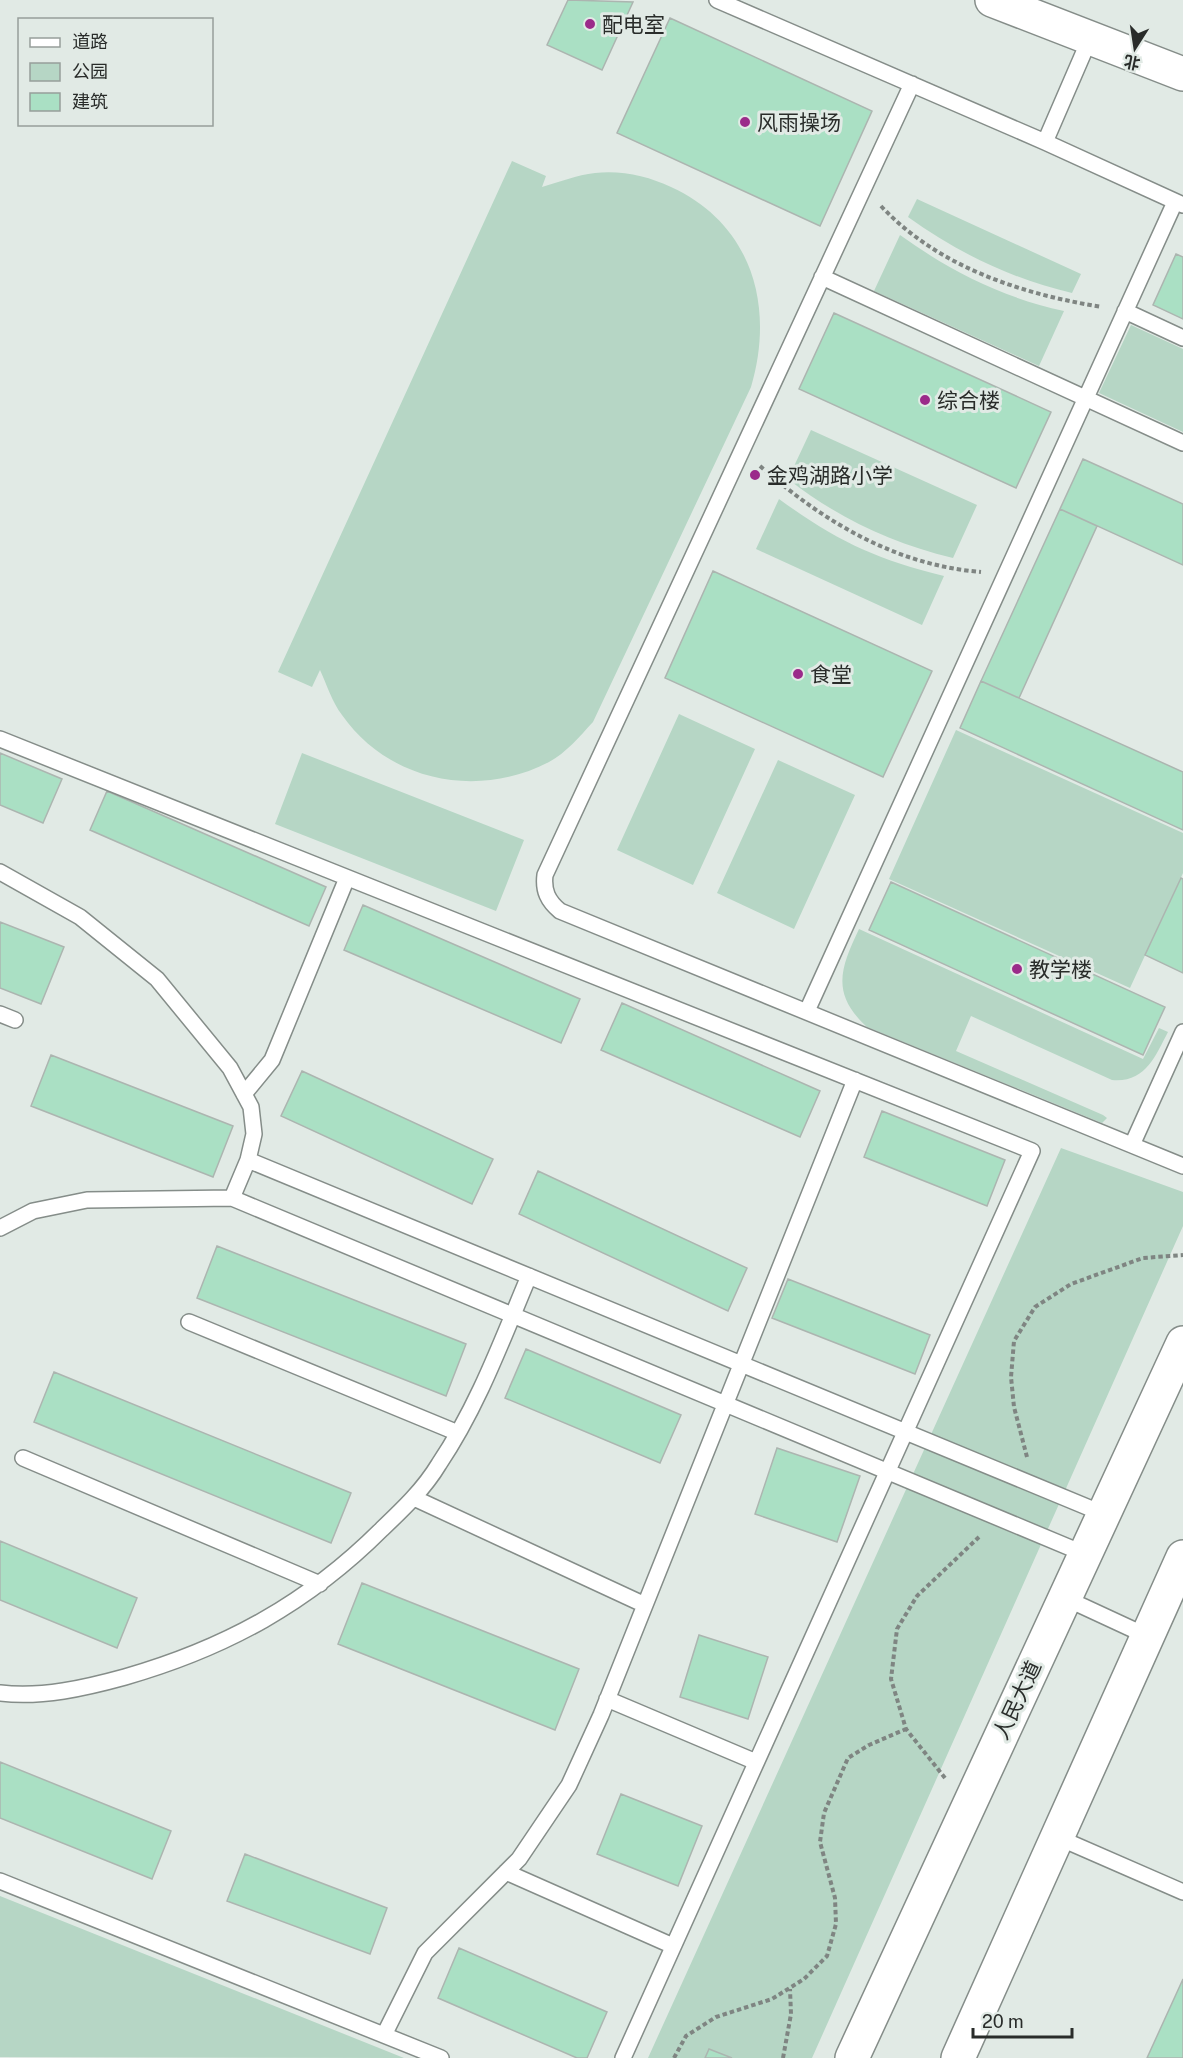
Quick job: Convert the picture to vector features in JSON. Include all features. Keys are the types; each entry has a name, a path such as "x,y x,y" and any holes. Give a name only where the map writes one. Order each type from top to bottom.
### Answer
{"main road":[{"path":"992,0 1183,74"},
{"name":"人民大道","path":"852,2058 1183,1343"},
{"path":"958,2058 1183,1557"}],"lane":[{"path":"717,0 1046,142 1179,204 1125,311 807,1011"},
{"path":"1046,142 1090,38"},
{"path":"912,84 545,875 544,883 548,899 560,910 1183,1166"},
{"path":"822,278 1183,443"},
{"path":"1125,311 1183,338"},
{"path":"0,740 1032,1151 623,2058"},
{"path":"0,872 80,917 157,979 230,1068 251,1107 254,1134 248,1160 232,1198"},
{"path":"244,1094 272,1060 347,878"},
{"path":"0,1014 15,1020"},
{"path":"1131,1145 1183,1032"},
{"path":"384,2035 425,1953 519,1859 569,1785 607,1699 855,1080"},
{"path":"248,1160 1104,1514"},
{"path":"0,1228 33,1211 87,1200 232,1198 1085,1554"},
{"path":"0,1693 81,1689 171,1663 244,1632 347,1565 414,1498 439,1466 488,1375 529,1276"},
{"path":"189,1322 458,1433"},
{"path":"24,1458 320,1584"},
{"path":"414,1498 645,1605"},
{"path":"1065,1598 1147,1636"},
{"path":"607,1699 756,1762"},
{"path":"1057,1838 1183,1892"},
{"path":"506,1872 673,1946"},
{"path":"0,1881 441,2058"}],"path":[{"path":"864,188 885,210 918,237 964,266 1004,284 1046,297 1125,311"},
{"path":"742,450 804,503 873,544 945,566 980,572 1006,573"},
{"path":"674,2058 686,2036 716,2017 772,1999 804,1979 826,1956 836,1924 836,1898 820,1842 824,1813 848,1758 869,1745 906,1729"},
{"path":"783,2058 790,2014 789,1988"}],"green space":[{"path":"512,161 546,176 542,187 588,174 624,173 662,183 699,203 721,222 738,245 750,270 758,298 760,327 758,357 751,387 593,722 567,749 549,762 522,773 493,780 465,781 436,778 409,769 384,756 361,738 338,710 320,670 312,687 278,672"},
{"path":"917,199 1081,274 1072,293 1007,272 946,242 908,217"},
{"path":"900,235 938,260 978,282 1020,299 1064,311 1039,366 874,291"},
{"path":"1131,325 1183,349 1183,432 1099,393"},
{"path":"811,430 977,505 953,558 908,545 866,528 826,506 788,479"},
{"path":"779,499 857,547 897,563 944,576 922,625 756,549"},
{"path":"679,714 755,749 693,885 617,850"},
{"path":"956,730 1183,833 1183,873 1130,988 889,879"},
{"path":"302,753 524,840 496,911 275,824"},
{"path":"778,760 855,795 794,929 717,893"},
{"path":"859,929 1143,1059 1159,1028 1168,1032 1153,1059 1141,1073 1123,1080 1112,1080 971,1016 956,1051 1103,1115 1107,1118 1102,1123 867,1027 848,1003 842,981 847,957"},
{"path":"1061,1148 1183,1192 1183,1226 812,2058 648,2058"},
{"path":"0,1896 404,2058 0,2057"}],"building":[{"name":"配电室","path":"568,0 633,2 602,70 547,45"},
{"name":"风雨操场","path":"670,18 872,111 820,226 617,133"},
{"path":"1176,254 1183,257 1183,319 1153,305"},
{"name":"综合楼","path":"834,313 1051,412 1016,488 799,389"},
{"path":"1083,459 1183,504 1183,565 1060,509"},
{"path":"1060,509 1097,526 1019,698 981,681"},
{"name":"食堂","path":"713,571 932,671 883,777 665,678"},
{"path":"981,681 1183,772 1183,830 960,728"},
{"path":"0,753 62,779 43,823 0,805"},
{"path":"107,791 326,887 309,926 90,830"},
{"path":"1181,878 1183,879 1183,973 1145,955"},
{"name":"教学楼","path":"891,882 1165,1007 1143,1055 869,930"},
{"path":"363,905 580,999 561,1043 344,950"},
{"path":"0,922 64,947 41,1004 0,988"},
{"path":"622,1003 820,1091 800,1137 601,1050"},
{"path":"51,1055 233,1126 213,1177 31,1106"},
{"path":"302,1071 493,1159 472,1204 281,1116"},
{"path":"882,1111 1005,1160 987,1206 864,1157"},
{"path":"538,1171 747,1268 728,1311 519,1214"},
{"path":"217,1246 466,1344 446,1396 197,1298"},
{"path":"788,1279 930,1335 915,1374 772,1318"},
{"path":"526,1349 681,1415 660,1463 505,1398"},
{"path":"54,1372 351,1493 331,1543 34,1422"},
{"path":"777,1448 860,1476 837,1542 755,1514"},
{"path":"0,1541 137,1598 117,1648 0,1600"},
{"path":"362,1583 579,1669 555,1730 338,1644"},
{"path":"699,1635 768,1657 748,1719 680,1697"},
{"path":"0,1762 171,1831 152,1879 0,1818"},
{"path":"621,1794 702,1826 678,1886 597,1854"},
{"path":"245,1854 387,1908 370,1954 227,1901"},
{"path":"459,1948 607,2012 587,2058 577,2058 438,1998"},
{"path":"1183,1979 1183,2058 1147,2058"},
{"path":"709,2049 732,2058 705,2058"}],"place":[{"name":"配电室","path":"590,24"},
{"name":"风雨操场","path":"745,122"},
{"name":"综合楼","path":"925,400"},
{"name":"金鸡湖路小学","path":"755,475"},
{"name":"食堂","path":"798,674"},
{"name":"教学楼","path":"1017,969"}]}
